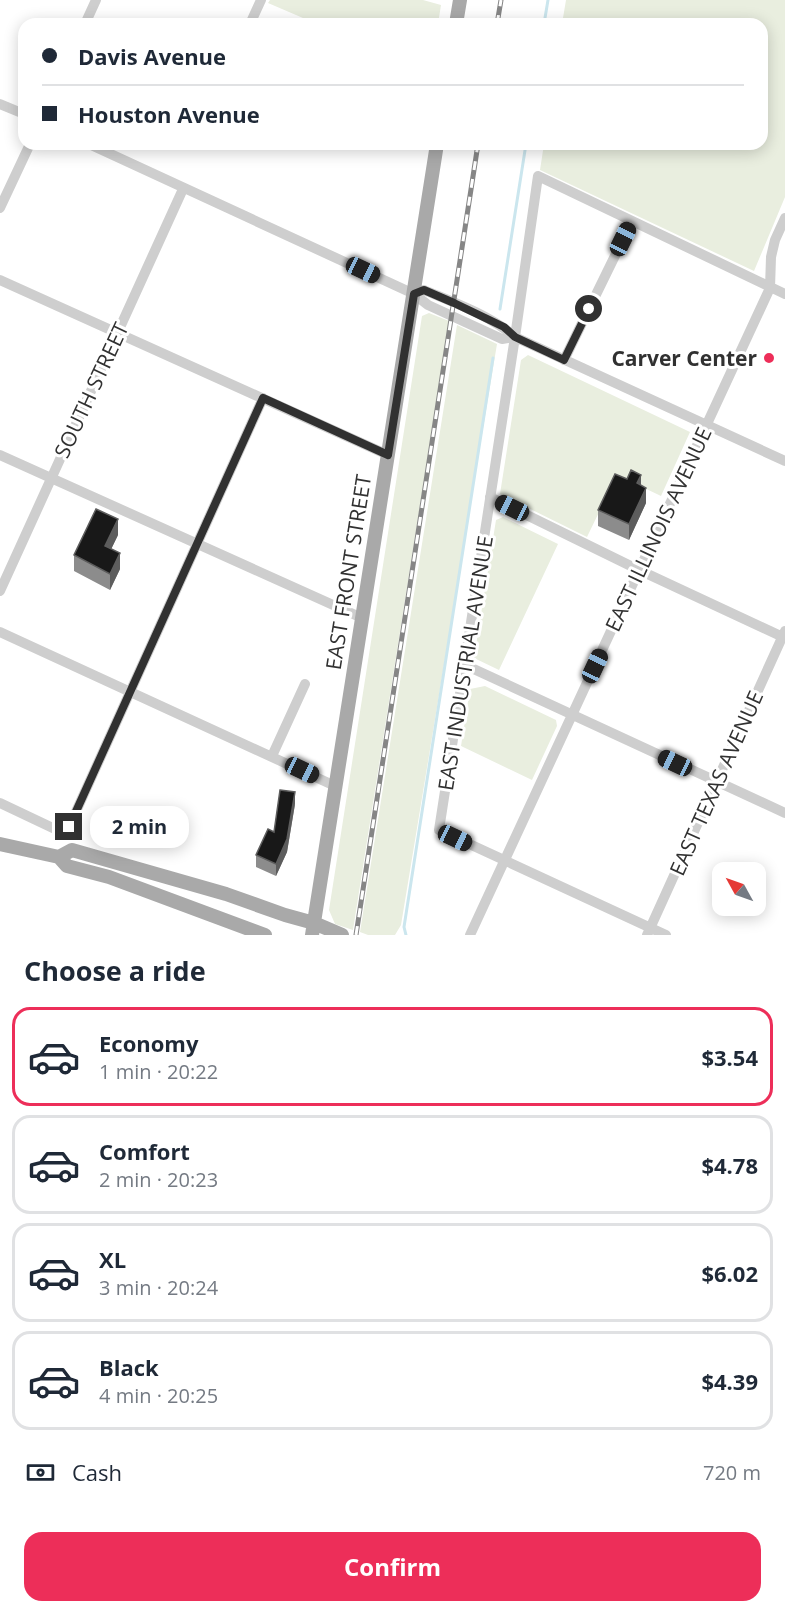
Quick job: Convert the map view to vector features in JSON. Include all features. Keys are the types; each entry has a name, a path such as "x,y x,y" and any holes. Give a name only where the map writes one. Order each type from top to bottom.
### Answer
{"main road":[{"path":"457,18 460,0"},
{"name":"EAST FRONT STREET","path":"313,929 436,150"},
{"path":"0,844 59,857 67,866 109,877 265,935"},
{"path":"59,857 72,850 168,876 267,907 313,929 342,935"}],"street":[{"path":"88,18 96,0"},
{"path":"253,18 261,0"},
{"path":"0,104 18,112"},
{"path":"0,208 27,150"},
{"path":"102,150 414,294 428,305 502,339 515,337 785,461"},
{"name":"EAST INDUSTRIAL AVENUE","path":"505,861 439,830 515,337 537,176 632,221"},
{"name":"SOUTH STREET","path":"0,591 183,189"},
{"name":"EAST ILLINOIS AVENUE","path":"471,935 770,288 771,257 775,240 785,218"},
{"path":"564,360 632,221 785,294"},
{"path":"0,280 388,455"},
{"path":"0,804 57,830 66,830 72,821 263,398"},
{"path":"0,455 362,618"},
{"path":"490,497 639,570 784,635"},
{"path":"0,632 335,786"},
{"name":"EAST TEXAS AVENUE","path":"649,932 784,635"},
{"path":"465,665 785,813"},
{"path":"272,756 305,684"},
{"path":"505,861 649,932 666,935"}],"shaded area":[{"path":"270,0 423,0 441,5 439,18 303,18 268,3"},
{"path":"566,0 785,0 785,197 754,271 540,170 543,150 768,150 768,18 563,18"},
{"path":"429,313 449,321 353,930 335,924 329,910 422,316"},
{"path":"457,325 497,344 401,925 395,935 368,935 360,932"},
{"path":"528,355 690,432 661,496 617,475 587,537 500,494 521,360"},
{"path":"503,517 558,544 499,670 474,658 496,520"},
{"path":"485,686 556,720 557,726 532,780 461,746 470,689"}],"building":[{"path":"631,470 641,475 637,483 646,488 629,524 598,510 615,474 627,479"},
{"path":"96,509 118,519 105,546 120,553 110,574 74,555"},
{"path":"280,790 295,792 287,839 276,864 256,855 268,829 274,832"}],"waterway":[{"path":"545,18 548,0"},
{"path":"500,309 525,150"},
{"path":"406,935 404,927 493,358"}],"railway":[{"path":"498,18 501,0"},
{"path":"356,935 477,150"}],"place":[{"name":"Carver Center","path":"769,358"}],"route":[{"path":"69,827 263,398 388,455 414,294 424,290 454,303 504,327 515,337 564,360 589,309"}]}
